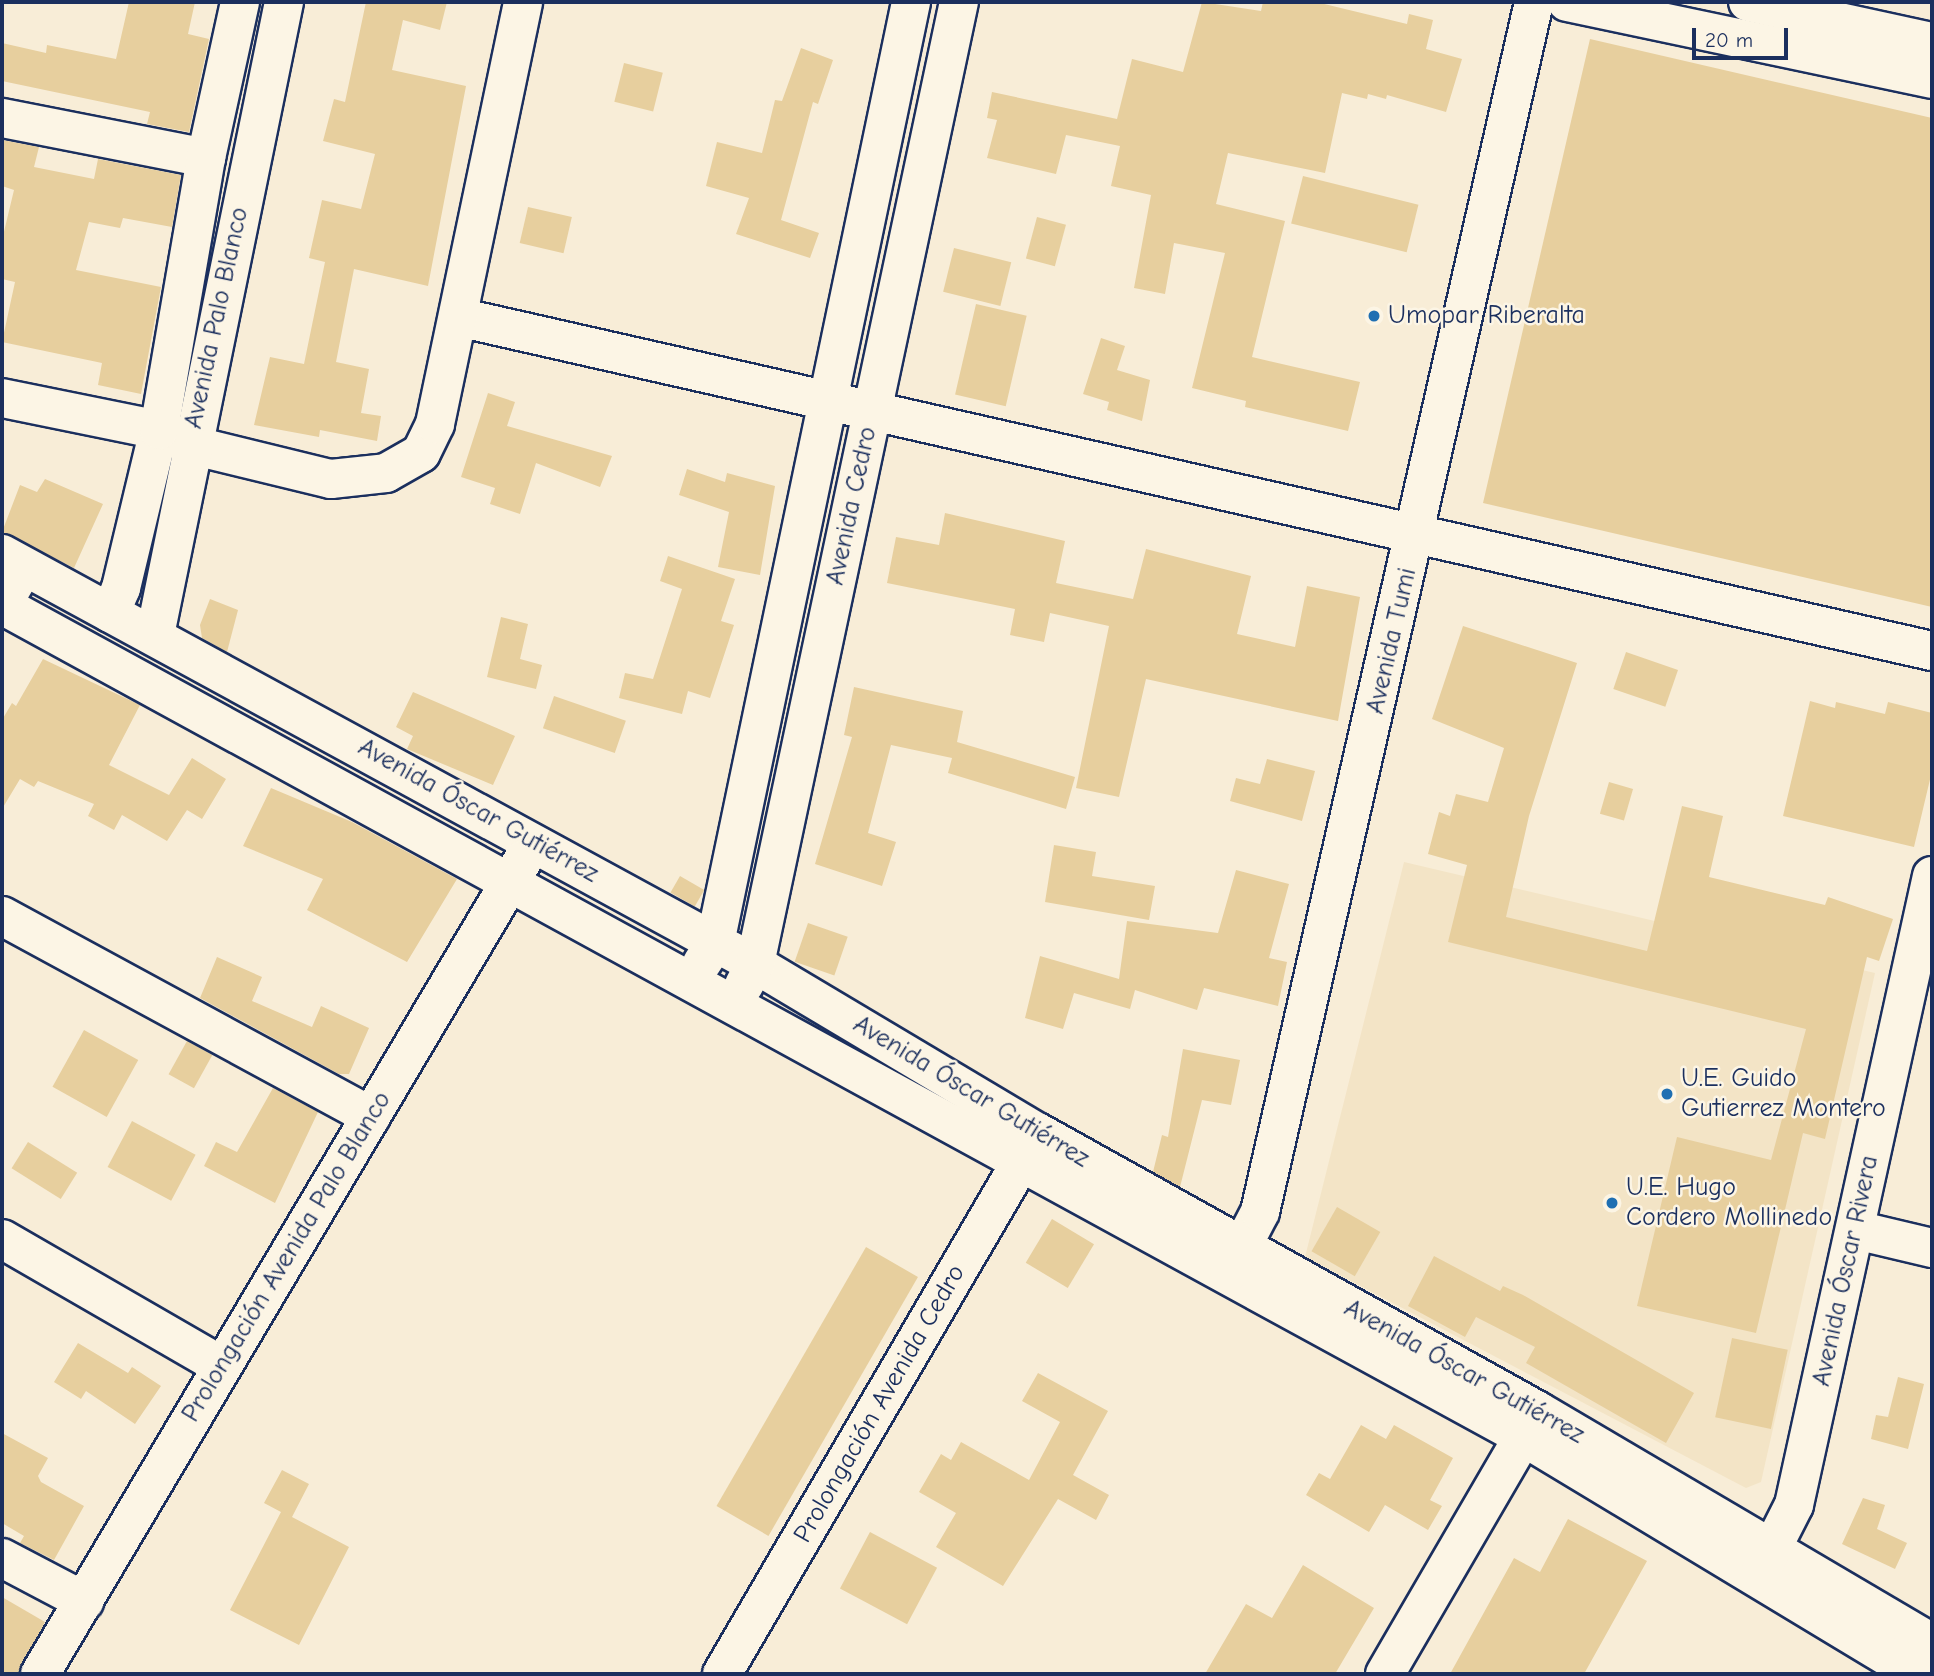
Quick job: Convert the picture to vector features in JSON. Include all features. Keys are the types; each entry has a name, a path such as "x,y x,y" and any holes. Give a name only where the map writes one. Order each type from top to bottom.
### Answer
{"street":[{"name":"Avenida Palo Blanco","path":"155,635 206,158 240,2"},
{"name":"Avenida Palo Blanco","path":"110,613 175,437 285,2"},
{"path":"2,398 175,437 331,479 386,473 421,453 435,424 523,2"},
{"name":"Avenida Cedro","path":"690,981 715,943 831,398 911,2"},
{"name":"Avenida Cedro","path":"734,1006 755,964 959,2"},
{"name":"Avenida Tumi","path":"1235,1261 1260,1212 1417,534 1535,2"},
{"path":"1567,2 1932,79"},
{"path":"1748,2 1932,42"},
{"path":"2,118 206,158"},
{"path":"457,317 831,398 1932,651"},
{"path":"2,605 13,560"},
{"name":"Avenida Óscar Gutiérrez","path":"13,560 535,841 755,964 1031,1146 1530,1424 1765,1563 1932,1643"},
{"name":"Avenida Óscar Gutiérrez","path":"2,605 734,1006 1031,1146"},
{"name":"Prolongación Avenida Palo Blanco","path":"40,1674 535,841"},
{"name":"Avenida Óscar Rivera","path":"1765,1563 1794,1505 1932,876"},
{"path":"2,916 371,1115"},
{"name":"Prolongación Avenida Cedro","path":"722,1674 1031,1146"},
{"path":"1856,1230 1932,1248"},
{"path":"2,1239 222,1366"},
{"path":"1385,1674 1530,1424"},
{"path":"2,1558 84,1601"},
{"name":"Avenida Óscar Gutiérrez","path":"1765,1563 1917,1674"}],"shaded area":[{"path":"1404,862 1875,973 1761,1482 1746,1488 1305,1257"}],"building":[{"path":"129,2 195,2 188,34 209,39 189,132 147,124 150,112 2,81 2,43 46,53 47,45 116,59"},
{"path":"366,2 447,2 440,30 403,20 392,70 466,86 428,286 354,269 336,362 369,369 361,413 381,416 377,441 320,430 319,437 254,425 270,357 304,364 325,262 309,258 322,200 361,209 375,154 323,141 334,99 345,102"},
{"path":"1202,2 1261,11 1263,2 1316,2 1407,24 1409,14 1433,20 1426,49 1462,59 1446,112 1387,95 1386,99 1368,94 1367,99 1342,93 1325,173 1228,153 1216,204 1285,221 1252,357 1360,382 1348,431 1245,407 1246,401 1192,388 1225,253 1174,243 1165,294 1134,288 1151,195 1111,186 1120,146 1066,135 1056,174 987,158 997,120 987,118 992,92 1117,119 1132,59 1183,72"},
{"path":"1590,39 1932,118 1932,607 1483,503"},
{"path":"801,48 833,60 818,104 813,102 781,220 819,233 810,258 736,234 749,198 706,186 717,142 762,153 775,100 782,101"},
{"path":"624,63 663,73 653,111 614,102"},
{"path":"2,140 39,147 34,167 94,179 98,159 181,175 172,227 123,218 120,228 89,222 76,270 161,287 141,394 98,385 102,363 2,342 15,282 2,279 2,240 14,190 2,186"},
{"path":"1303,176 1418,205 1407,252 1291,224"},
{"path":"528,207 572,217 564,253 520,243"},
{"path":"1037,217 1066,225 1055,266 1026,259"},
{"path":"954,248 1011,262 1000,306 943,292"},
{"path":"976,304 1027,316 1006,406 955,395"},
{"path":"1101,338 1125,346 1117,370 1150,380 1142,421 1107,410 1109,402 1083,394"},
{"path":"488,393 515,402 507,426 612,456 600,487 536,463 520,514 490,504 495,488 461,477"},
{"path":"687,469 725,482 727,473 775,486 760,575 718,567 729,512 679,495"},
{"path":"45,479 103,504 74,568 2,532 20,485 37,492"},
{"path":"945,513 1065,541 1056,583 1133,599 1146,549 1251,576 1237,634 1295,647 1307,586 1360,597 1338,721 1146,679 1119,797 1076,788 1109,626 1050,613 1044,642 1010,635 1015,609 887,583 896,537 939,545"},
{"path":"668,556 735,579 721,621 734,625 710,698 688,691 682,714 619,698 625,673 653,679 682,589 660,581"},
{"path":"210,599 238,610 227,652 202,638 200,625"},
{"path":"501,617 528,624 520,659 542,665 536,689 487,677"},
{"path":"1463,626 1577,663 1529,816 1506,917 1647,951 1682,806 1723,816 1709,877 1825,905 1828,897 1893,919 1879,961 1867,957 1825,1139 1803,1133 1756,1333 1637,1306 1677,1137 1771,1160 1806,1029 1448,942 1467,865 1428,854 1439,812 1450,816 1456,794 1488,802 1504,748 1432,719"},
{"path":"1626,652 1678,670 1665,707 1613,689"},
{"path":"43,659 140,705 109,765 169,795 192,758 226,779 202,819 187,810 167,841 122,815 114,830 88,816 94,804 38,781 34,787 20,779 2,809 2,720 12,703 16,706"},
{"path":"854,687 963,711 957,742 1075,777 1066,809 948,773 952,758 891,745 868,833 896,842 882,886 815,864 852,737 844,735"},
{"path":"413,692 515,736 493,785 407,749 413,736 396,727"},
{"path":"554,696 626,721 615,753 543,728"},
{"path":"1810,701 1835,708 1836,702 1885,714 1888,702 1932,713 1932,771 1914,847 1783,816"},
{"path":"1267,759 1315,771 1302,821 1230,801 1236,778 1260,784"},
{"path":"1609,782 1633,789 1624,821 1600,814"},
{"path":"271,788 352,822 457,879 407,962 307,910 323,879 243,846"},
{"path":"1054,845 1096,852 1092,876 1155,886 1149,920 1045,902"},
{"path":"1236,870 1289,884 1269,958 1287,962 1278,1006 1204,988 1197,1010 1135,990 1130,1009 1074,993 1063,1029 1025,1018 1040,956 1119,979 1127,921 1218,933"},
{"path":"680,876 704,890 695,906 670,892"},
{"path":"808,923 848,937 834,975 795,962"},
{"path":"217,957 262,977 252,1001 312,1027 321,1006 369,1028 349,1074 339,1074 200,998"},
{"path":"84,1030 138,1060 107,1117 52,1087"},
{"path":"187,1041 212,1055 194,1088 169,1074"},
{"path":"1183,1049 1240,1060 1231,1105 1202,1100 1180,1187 1153,1172 1162,1135 1168,1137"},
{"path":"273,1088 318,1112 275,1203 204,1166 216,1142 237,1152"},
{"path":"132,1121 196,1155 171,1201 108,1167"},
{"path":"28,1142 77,1173 61,1199 12,1168"},
{"path":"1337,1207 1380,1232 1355,1276 1312,1251"},
{"path":"1052,1219 1094,1244 1068,1288 1026,1263"},
{"path":"866,1247 918,1277 768,1536 716,1506"},
{"path":"1434,1256 1500,1291 1503,1286 1523,1295 1694,1393 1666,1443 1526,1363 1535,1347 1476,1317 1465,1337 1408,1306"},
{"path":"1732,1338 1788,1350 1771,1429 1715,1417"},
{"path":"78,1343 128,1373 132,1367 161,1386 135,1424 86,1391 81,1399 54,1382"},
{"path":"1038,1373 1108,1411 1073,1475 1109,1495 1096,1520 1058,1499 1003,1586 936,1547 956,1513 919,1492 941,1454 951,1460 961,1442 1029,1480 1060,1422 1022,1401"},
{"path":"1898,1377 1924,1384 1908,1449 1871,1439 1876,1415 1888,1417"},
{"path":"1361,1425 1386,1439 1394,1425 1453,1458 1430,1500 1442,1506 1428,1530 1385,1505 1369,1532 1306,1495 1319,1473 1330,1479"},
{"path":"2,1433 48,1458 38,1476 41,1482 84,1506 54,1560 20,1543 24,1536 2,1523"},
{"path":"282,1470 309,1484 292,1517 349,1547 299,1645 230,1610 281,1512 264,1503"},
{"path":"1863,1498 1885,1505 1877,1529 1907,1543 1895,1569 1842,1544"},
{"path":"1568,1519 1647,1561 1584,1674 1450,1674 1514,1558 1540,1572"},
{"path":"870,1532 937,1568 907,1624 840,1589"},
{"path":"1303,1565 1374,1608 1335,1674 1205,1674 1246,1604 1272,1618"},
{"path":"2,1597 45,1622 18,1674 2,1674"}],"place":[{"name":"Umopar Riberalta","path":"1374,316"},
{"name":"U.E. Guido Gutierrez Montero","path":"1667,1094"},
{"name":"U.E. Hugo Cordero Mollinedo","path":"1612,1203"}]}
